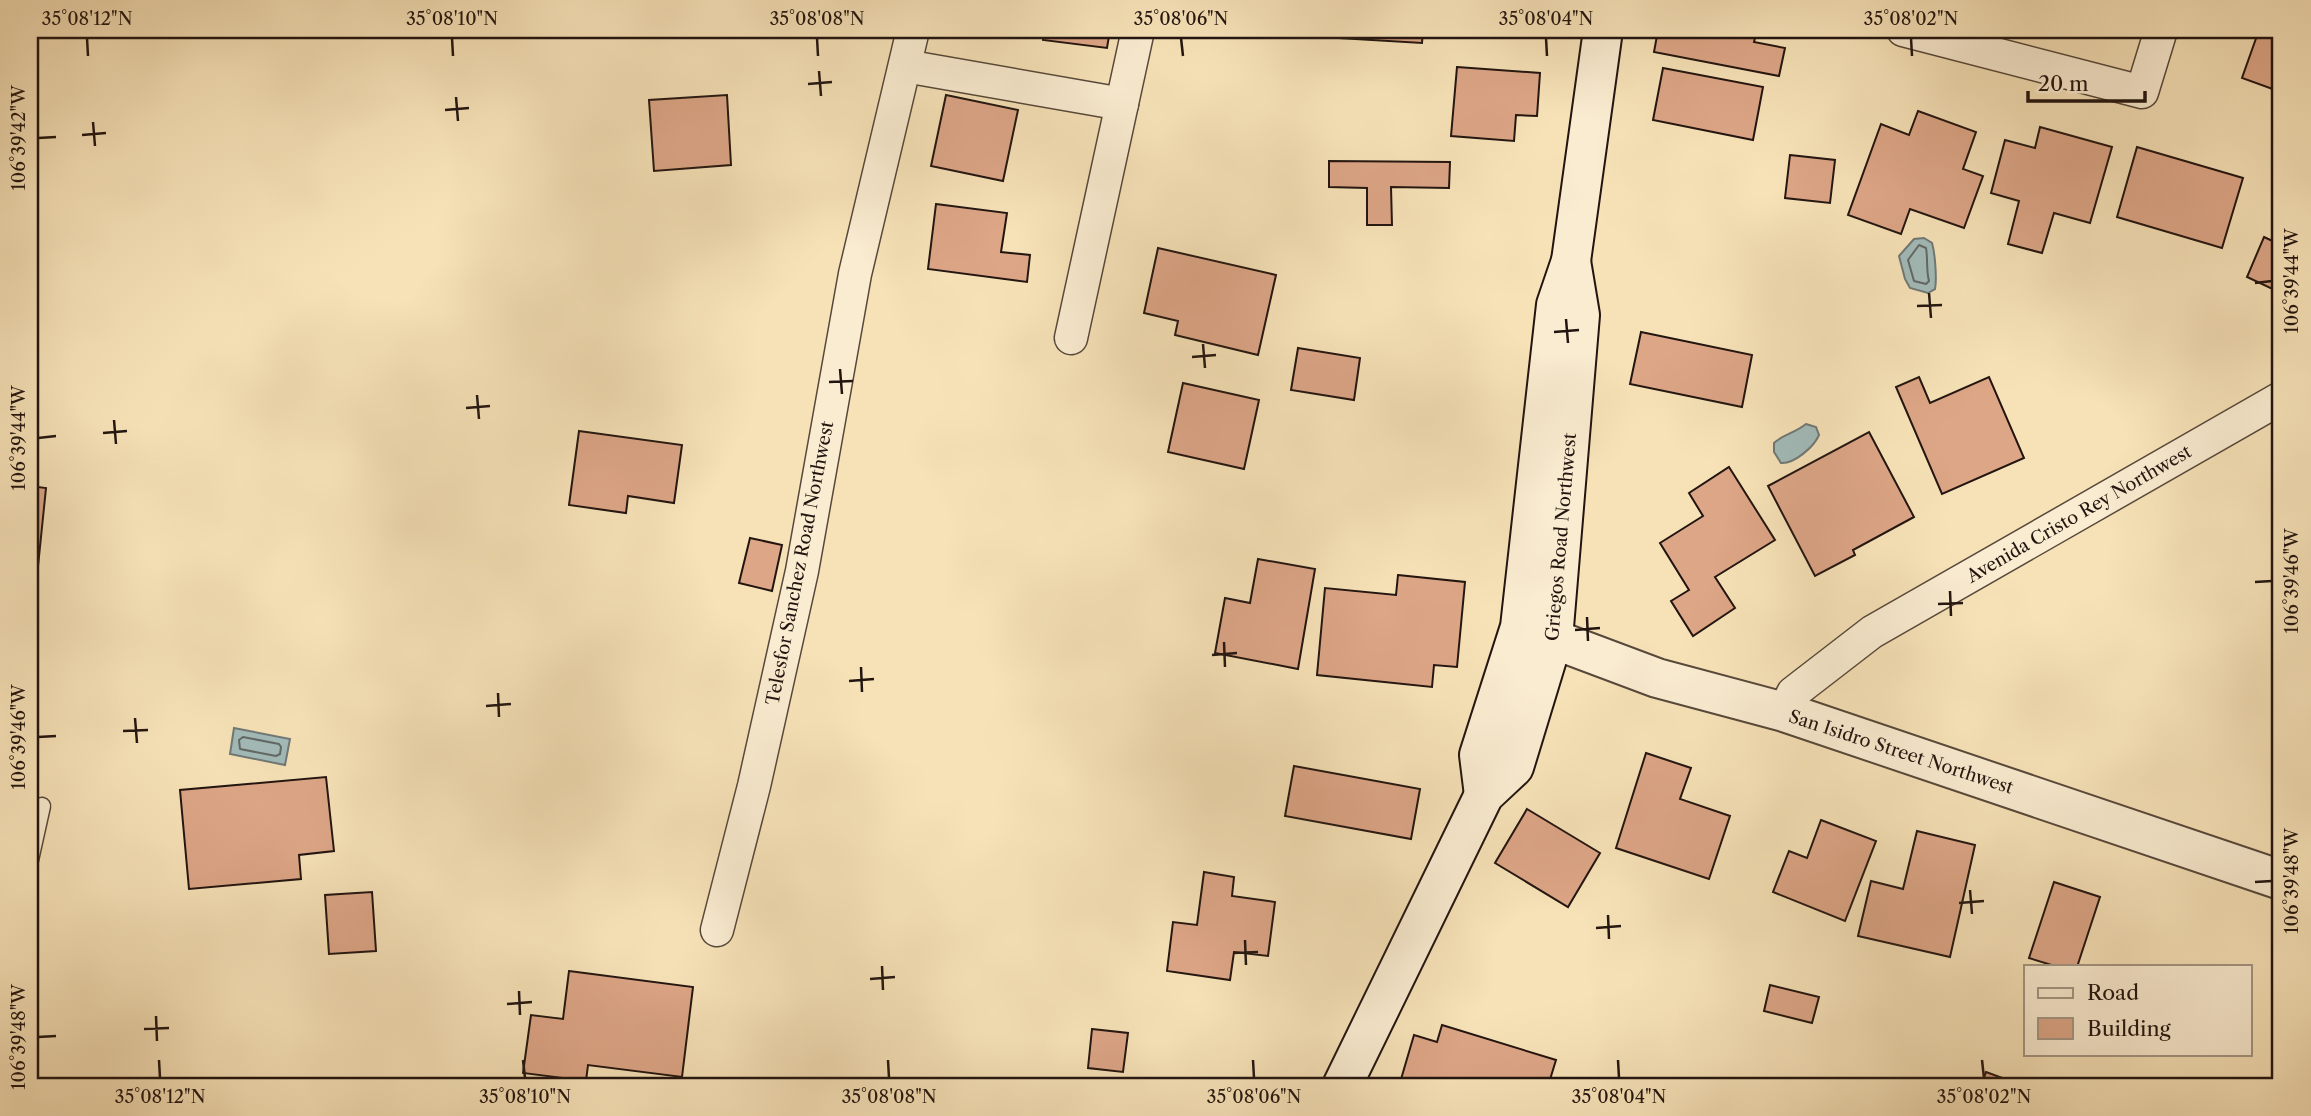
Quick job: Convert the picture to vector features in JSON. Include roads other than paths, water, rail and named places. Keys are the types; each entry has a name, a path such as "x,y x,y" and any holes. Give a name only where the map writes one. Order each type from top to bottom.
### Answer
{"main road":[{"name":"Griegos Road Northwest","path":"1342,1086 1484,795 1514,767 1537,633 1556,305 1571,261 1603,30"},
{"name":"San Isidro Street Northwest","path":"1537,633 1657,678 1784,712 2281,880"}],"street":[{"name":"Telesfor Sanchez Road Northwest","path":"717,930 754,786 802,571 855,274 913,30"},
{"path":"1071,338 1138,30"},
{"path":"1903,30 2142,92 2161,30"},
{"path":"905,66 1122,104"},
{"name":"Avenida Cristo Rey Northwest","path":"1784,712 1793,693 1872,632 2281,398"}],"lane":[{"path":"30,860 41,806"}],"water":[{"path":"1924,238 1932,243 1936,279 1935,289 1928,293 1910,288 1899,256 1914,239"},
{"path":"1806,424 1816,427 1819,435 1816,440 1797,458 1781,463 1774,452 1774,443"},
{"path":"234,728 290,739 285,765 230,754"}]}
